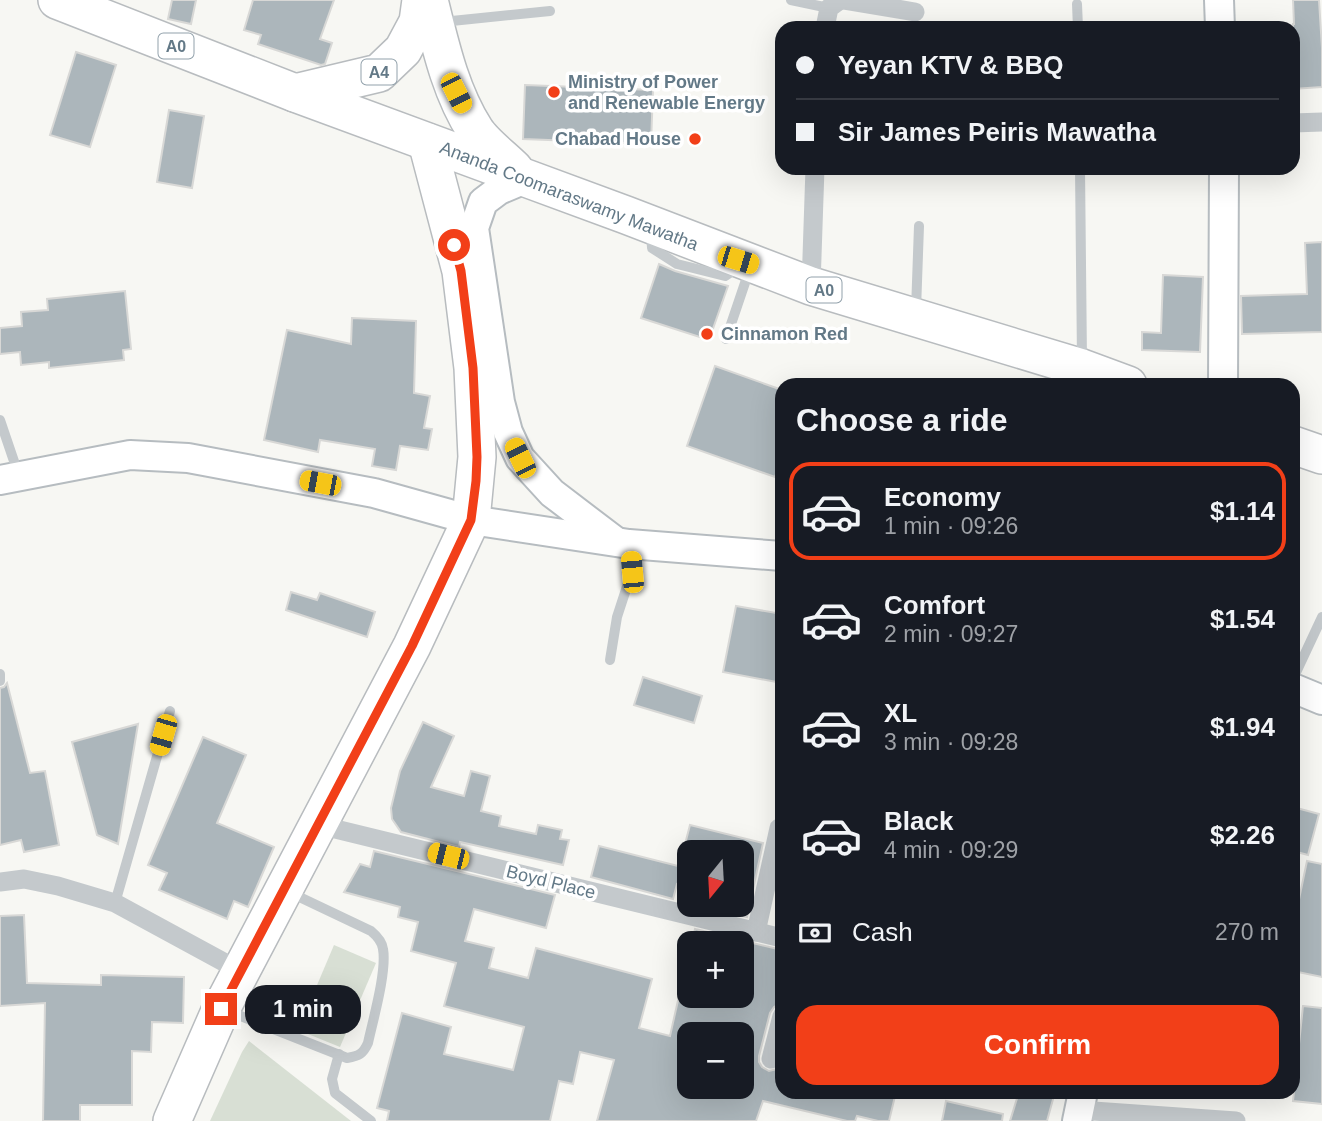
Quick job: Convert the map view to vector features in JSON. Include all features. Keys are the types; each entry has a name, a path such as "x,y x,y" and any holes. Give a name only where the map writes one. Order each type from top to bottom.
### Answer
{"highway":[{"name":"Ananda Coomaraswamy Mawatha","path":"68,2 295,93 811,286 1109,378"},
{"name":"A4","path":"295,93 379,73 403,50 428,8"},
{"path":"428,8 453,85 476,132 525,179"},
{"path":"172,1121 221,1009 412,646 471,520 477,457 473,368 461,271 427,142"},
{"path":"1300,447 1322,455"}],"main road":[{"path":"1219,0 1220,21"},
{"path":"1223,378 1224,175"},
{"path":"525,179 499,190 483,202 474,229 500,402 508,432 520,458 552,493 623,544"},
{"path":"9,478 130,456 188,458 374,493 471,520 623,544 775,555"},
{"path":"1300,691 1322,700"}],"street":[{"path":"828,21 837,3 915,12"},
{"path":"1300,123 1322,122"},
{"path":"811,286 815,175"},
{"name":"Boyd Place","path":"319,825 775,936"},
{"path":"756,932 775,846"},
{"path":"0,882 24,879 115,903 242,972"},
{"path":"771,1059 775,1043"},
{"path":"1080,1108 1236,1121"}],"lane":[{"path":"791,0 837,3"},
{"path":"1077,4 1078,21"},
{"path":"428,8 550,11"},
{"path":"1080,175 1082,368"},
{"path":"916,318 919,226"},
{"path":"726,339 745,262"},
{"path":"0,421 9,478"},
{"path":"610,660 617,617 632,572 623,544"},
{"path":"1300,664 1322,617"},
{"path":"0,674 0,681"},
{"path":"115,903 170,711"},
{"path":"221,1009 347,1058 358,1057 364,1052 384,966 383,948 379,938 372,931 285,889"},
{"path":"339,1054 332,1079 335,1093 371,1121"}],"shaded area":[{"path":"334,945 376,963 340,1047 298,1030"},
{"path":"249,1041 351,1121 210,1121"}],"building":[{"path":"172,0 196,0 191,24 168,19"},
{"path":"253,0 334,0 320,39 332,43 325,64 321,65 258,44 261,35 244,30"},
{"path":"1293,0 1319,0 1322,87 1300,89 1300,21 1294,21"},
{"path":"76,52 116,65 90,147 50,135"},
{"path":"525,85 653,90 651,144 523,139"},
{"path":"169,110 204,116 192,188 157,182"},
{"path":"1322,242 1322,332 1242,334 1241,296 1307,294 1305,243"},
{"path":"659,264 728,286 709,340 641,318"},
{"path":"1163,275 1203,277 1200,352 1142,350 1142,332 1161,333"},
{"path":"125,291 131,349 123,350 124,360 49,368 49,362 21,365 20,352 0,354 0,328 22,326 21,312 48,310 47,299"},
{"path":"352,318 416,321 414,393 430,396 424,428 432,429 428,450 400,446 396,470 372,466 375,449 320,440 318,452 264,440 287,330 351,344"},
{"path":"715,366 775,387 775,477 687,446"},
{"path":"291,592 317,600 320,593 375,612 367,637 286,610"},
{"path":"736,606 775,613 775,682 723,672"},
{"path":"643,677 702,696 694,723 634,705"},
{"path":"7,683 30,773 45,771 59,845 24,852 21,840 0,845 0,688"},
{"path":"423,722 454,736 431,787 464,796 471,771 490,776 481,811 501,816 499,826 536,834 538,825 562,830 560,839 569,840 563,865 460,842 459,847 401,832 392,819 391,808 400,771"},
{"path":"138,724 118,844 97,835 72,742"},
{"path":"203,737 246,755 217,823 274,847 248,907 234,901 227,919 159,890 167,873 148,865"},
{"path":"1300,809 1319,814 1308,855 1300,853"},
{"path":"690,825 751,840 686,840"},
{"path":"754,841 763,843 754,885"},
{"path":"599,846 677,866 677,884 673,899 591,877"},
{"path":"374,851 555,895 546,928 474,909 465,941 494,948 489,968 528,978 536,948 652,979 639,1028 670,1036 677,1005 677,1008 754,1008 754,943 775,948 775,1006 770,1013 759,1062 769,1071 775,1070 775,1099 894,1099 889,1121 857,1116 855,1121 847,1121 763,1101 756,1121 597,1121 614,1060 580,1052 573,1084 559,1081 550,1121 387,1121 389,1111 377,1108 402,1013 451,1027 444,1054 513,1070 524,1027 444,1006 456,963 411,951 418,922 398,917 400,907 344,892 360,864 370,867"},
{"path":"1307,861 1322,864 1322,977 1300,972 1300,894"},
{"path":"24,915 27,983 101,985 101,975 184,977 183,1023 152,1022 151,1052 132,1051 132,1105 80,1105 80,1121 43,1121 45,1003 0,1006 0,916"},
{"path":"1303,1006 1322,1008 1322,1104 1293,1101 1300,1099"},
{"path":"1017,1099 1053,1099 1047,1121 1010,1121"},
{"path":"946,1101 1003,1114 1002,1121 942,1121"}],"place":[{"name":"Ministry of Power and Renewable Energy","path":"554,92"},
{"name":"Chabad House","path":"695,139"},
{"name":"Cinnamon Red","path":"707,334"}],"route":[{"path":"221,1009 412,646 471,520 477,457 473,368 461,271 454,245"}]}
